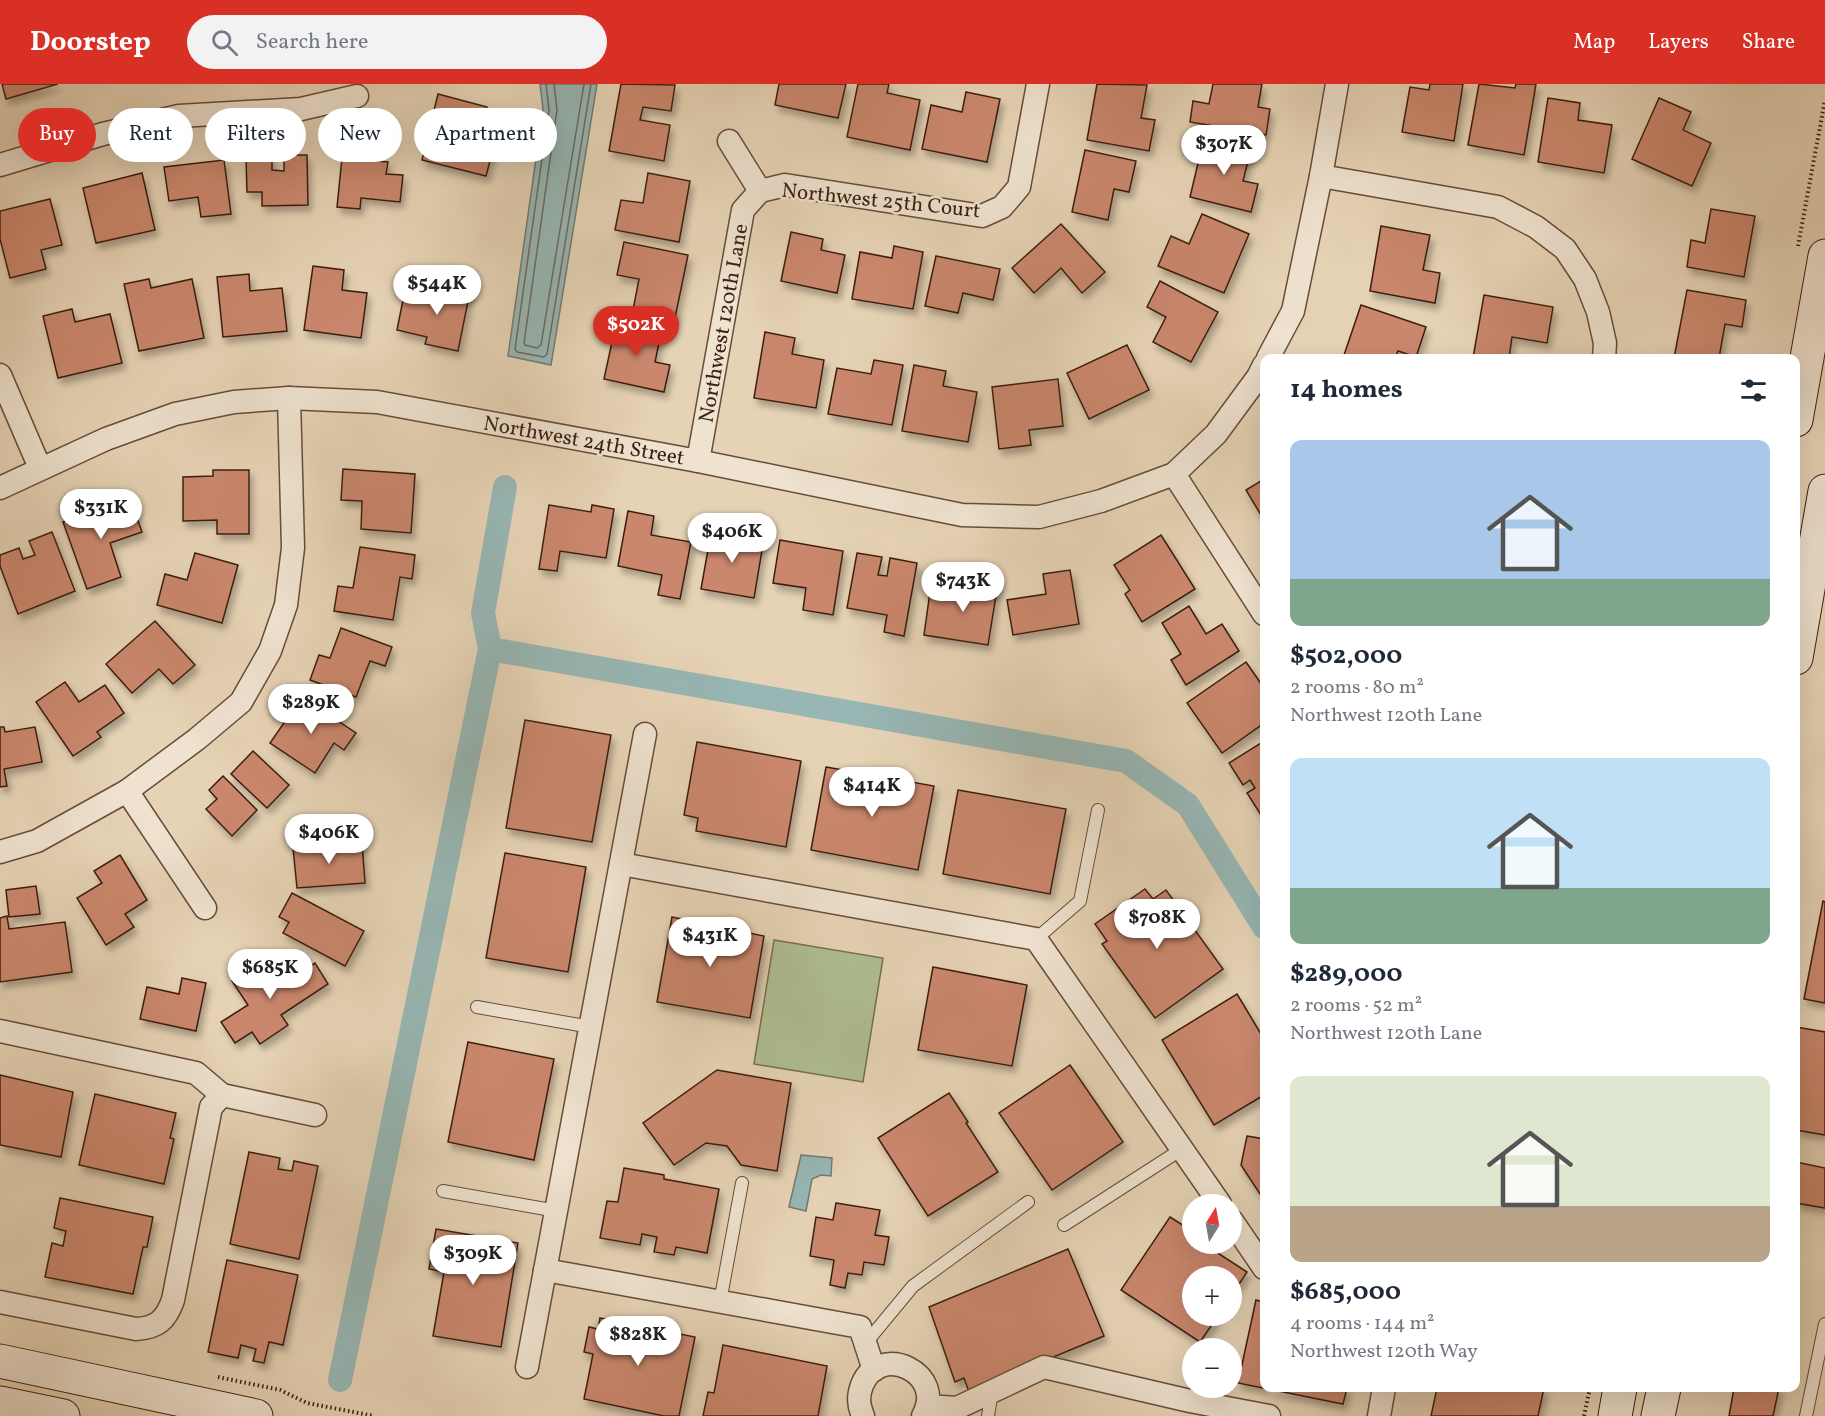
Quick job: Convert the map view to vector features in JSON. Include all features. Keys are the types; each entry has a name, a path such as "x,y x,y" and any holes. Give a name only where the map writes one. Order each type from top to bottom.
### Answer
{"main road":[{"path":"1800,376 1811,254"},
{"path":"1800,635 1825,491"},
{"path":"0,1361 256,1416"},
{"path":"1615,1416 1619,1392"},
{"path":"1658,1416 1663,1392"},
{"path":"0,1403 63,1416"}],"street":[{"name":"Northwest 25th Court","path":"760,191 785,185 982,216 1002,207 1019,187 1038,84"},
{"path":"1270,354 1293,311 1337,84"},
{"path":"0,165 103,134 179,116 302,109 357,96"},
{"path":"729,141 760,191"},
{"path":"1321,176 1498,207 1536,227 1565,249 1585,279 1598,312 1605,342 1604,354"},
{"name":"Northwest 120th Lane","path":"698,461 743,210 760,191"},
{"path":"1260,373 1216,435 1173,474 1260,608"},
{"path":"0,375 40,468"},
{"path":"0,852 37,841 127,791 197,739 241,702 270,651 286,605 293,548 289,398"},
{"name":"Northwest 24th Street","path":"0,488 106,439 175,414 234,402 289,398 376,402 698,461 962,515 1039,517 1101,501 1173,474"},
{"path":"528,1367 645,734"},
{"path":"127,791 205,908"},
{"path":"621,864 1036,939 1213,1194"},
{"path":"0,1031 196,1073 222,1095 315,1115"},
{"path":"0,1302 136,1329 147,1328 165,1319 173,1300 211,1107 222,1095"},
{"path":"1242,1236 1260,1262"},
{"path":"545,1270 860,1328 874,1370"},
{"path":"859,1409 865,1378 874,1370 885,1365 906,1366 924,1382 928,1394 925,1411 957,1408 1044,1366 1188,1408 1269,1416"},
{"path":"1379,1416 1383,1392"}],"lane":[{"path":"1036,939 1080,901 1098,810"},
{"path":"477,1007 591,1027"},
{"path":"1064,1225 1182,1149"},
{"path":"720,1302 742,1183"},
{"path":"443,1191 556,1211"},
{"path":"866,1344 913,1286 1028,1202"},
{"path":"1806,1416 1825,1324"},
{"path":"988,1416 992,1390"}],"path":[{"path":"1811,254 1825,100"},
{"path":"1584,1416 1589,1392"}],"green space":[{"path":"774,940 883,958 863,1082 754,1064"}],"water":[{"path":"540,84 597,84 551,365 508,356 535,162 557,162 557,108 543,108"},
{"path":"801,1155 832,1158 831,1176 821,1175 812,1179 806,1211 789,1207"}],"building":[{"path":"2,84 58,84 6,99"},
{"path":"621,84 675,85 671,111 643,107 640,120 670,125 664,161 609,151"},
{"path":"779,84 846,84 838,118 775,105"},
{"path":"858,84 889,84 887,93 920,100 910,150 847,137"},
{"path":"1097,84 1147,85 1141,118 1155,120 1149,151 1087,140"},
{"path":"1213,84 1262,84 1258,107 1270,109 1266,135 1190,122 1193,101 1209,104"},
{"path":"1430,84 1463,84 1454,141 1402,132 1410,87 1429,90"},
{"path":"1479,84 1515,88 1516,84 1536,84 1524,155 1468,145"},
{"path":"966,92 1000,99 987,162 922,149 931,105 962,112"},
{"path":"438,94 487,107 487,108 435,108"},
{"path":"1548,98 1580,103 1578,120 1612,125 1604,173 1538,162"},
{"path":"1659,98 1691,112 1683,130 1711,143 1692,186 1632,159"},
{"path":"1204,138 1251,149 1243,181 1258,184 1251,212 1190,197"},
{"path":"1085,150 1136,161 1129,192 1114,189 1108,220 1072,212"},
{"path":"307,155 308,205 262,206 262,192 247,192 246,162 272,162 272,170 284,171 284,162 306,162"},
{"path":"224,162 231,214 201,217 198,197 169,201 164,167"},
{"path":"342,162 388,162 386,174 403,175 400,202 361,198 360,209 337,207"},
{"path":"430,162 490,162 486,176"},
{"path":"142,173 155,230 96,243 83,188"},
{"path":"648,173 690,181 679,242 615,230 621,200 643,203"},
{"path":"50,199 62,245 41,250 46,269 10,278 0,239 0,211"},
{"path":"1711,209 1755,216 1744,277 1687,267 1691,240 1705,243"},
{"path":"1202,214 1249,234 1224,293 1158,266 1171,236 1189,244"},
{"path":"1061,224 1105,272 1082,293 1061,268 1034,293 1012,268"},
{"path":"1381,226 1430,235 1423,270 1440,273 1435,303 1370,291"},
{"path":"791,232 823,239 821,250 845,255 837,293 781,281"},
{"path":"624,242 688,255 675,318 633,310 639,279 617,275"},
{"path":"894,246 923,252 913,309 852,299 860,252 892,258"},
{"path":"936,256 1000,269 993,300 963,293 958,313 925,306"},
{"path":"313,266 344,270 342,290 367,293 361,338 304,330"},
{"path":"249,274 250,291 282,288 287,331 223,337 217,277"},
{"path":"149,279 151,288 192,279 204,338 139,351 124,284"},
{"path":"440,280 471,286 458,351 425,344 427,337 397,330 404,295 435,302"},
{"path":"1160,281 1218,312 1191,362 1153,342 1166,317 1147,307"},
{"path":"1687,290 1746,300 1742,327 1725,324 1720,354 1675,354"},
{"path":"1484,295 1553,307 1547,343 1512,337 1510,354 1474,354"},
{"path":"1361,305 1426,327 1417,354 1398,351 1397,354 1344,354"},
{"path":"72,309 75,322 110,314 122,363 58,378 43,316"},
{"path":"617,319 662,329 655,362 670,365 664,392 604,379"},
{"path":"765,332 795,338 792,354 824,360 816,408 754,398"},
{"path":"1127,345 1149,390 1089,419 1067,373"},
{"path":"874,360 903,365 892,425 828,414 837,368 871,374"},
{"path":"914,365 946,371 943,386 977,392 968,442 902,431"},
{"path":"1058,379 1063,426 1029,430 1031,445 999,449 992,387"},
{"path":"343,469 415,474 411,533 361,529 362,501 341,500"},
{"path":"213,470 249,470 249,534 217,534 217,520 183,521 183,477 213,476"},
{"path":"1260,481 1260,513 1246,490"},
{"path":"130,499 142,532 110,543 121,577 87,589 63,522"},
{"path":"549,505 591,512 592,505 614,509 606,558 560,551 557,571 539,569"},
{"path":"628,511 654,516 651,535 691,542 680,599 658,595 662,575 618,566"},
{"path":"712,527 737,531 736,539 763,544 754,598 701,589"},
{"path":"52,532 75,591 18,614 0,566 0,555 19,548 23,559 35,555 29,541"},
{"path":"1161,535 1195,589 1142,622 1125,594 1130,590 1114,565"},
{"path":"780,540 843,551 833,615 803,610 806,588 773,583"},
{"path":"360,547 415,555 412,579 400,577 393,620 334,611 338,586 353,588"},
{"path":"195,553 238,565 222,623 157,605 165,574 187,580"},
{"path":"857,553 882,557 878,575 887,576 890,558 917,563 904,636 884,632 887,615 847,608"},
{"path":"1070,570 1079,624 1013,635 1007,600 1046,594 1043,574"},
{"path":"965,578 998,583 988,645 924,635 930,592 962,596"},
{"path":"1189,606 1206,634 1222,624 1239,651 1186,685 1171,660 1181,654 1162,623"},
{"path":"155,621 195,665 173,684 159,669 132,693 106,664"},
{"path":"341,628 392,647 385,666 370,661 356,697 310,680 319,655 330,658"},
{"path":"1246,662 1260,682 1260,726 1222,753 1187,703"},
{"path":"65,682 79,702 105,685 124,713 97,732 101,737 73,756 36,702"},
{"path":"302,697 356,733 344,750 334,743 315,773 270,743"},
{"path":"525,720 611,735 592,842 506,828"},
{"path":"0,727 4,727 5,732 35,727 42,762 4,769 7,786 0,787"},
{"path":"697,742 801,761 786,847 696,831 698,818 684,815"},
{"path":"1260,744 1260,813 1247,793 1255,788 1250,780 1243,785 1229,763"},
{"path":"253,751 289,785 267,808 231,774"},
{"path":"826,767 934,786 918,870 811,850"},
{"path":"223,776 257,810 232,836 206,809 217,799 209,790"},
{"path":"958,790 1066,809 1050,894 943,874"},
{"path":"362,843 365,883 297,888 293,848"},
{"path":"505,853 586,867 568,972 486,958"},
{"path":"120,855 147,900 125,914 134,927 106,945 77,898 102,883 94,871"},
{"path":"36,886 40,914 9,917 6,890"},
{"path":"1145,889 1153,899 1166,890 1223,969 1155,1018 1102,944 1107,941 1095,924"},
{"path":"292,893 364,931 345,966 283,933 289,922 279,917"},
{"path":"1823,901 1825,902 1825,1003 1804,999"},
{"path":"7,916 9,929 65,922 72,972 0,982 0,918"},
{"path":"672,917 764,936 750,1018 657,1002"},
{"path":"278,963 289,980 315,963 328,984 281,1015 288,1025 260,1044 252,1032 235,1043 221,1022 248,1005 232,981 257,964 263,973"},
{"path":"933,967 1027,985 1012,1066 918,1050"},
{"path":"182,978 206,983 196,1031 140,1019 147,987 179,994"},
{"path":"1237,994 1260,1032 1260,1097 1214,1125 1162,1040"},
{"path":"1800,1028 1825,1032 1825,1135 1800,1131"},
{"path":"468,1042 554,1059 534,1160 448,1142"},
{"path":"1070,1065 1123,1142 1052,1190 999,1113"},
{"path":"717,1070 791,1083 777,1171 741,1165 727,1146 706,1143 674,1165 643,1123"},
{"path":"0,1075 73,1092 61,1157 0,1145"},
{"path":"949,1093 998,1172 928,1216 878,1138"},
{"path":"95,1094 176,1113 170,1138 174,1139 164,1184 79,1165"},
{"path":"1247,1136 1260,1138 1260,1194 1241,1165"},
{"path":"249,1152 280,1158 278,1169 292,1171 294,1161 318,1166 299,1259 230,1244"},
{"path":"1800,1163 1825,1168 1825,1208 1800,1204"},
{"path":"624,1168 664,1175 664,1179 719,1189 707,1253 676,1247 674,1255 654,1252 657,1237 642,1234 640,1245 600,1238 607,1201 618,1202"},
{"path":"60,1198 153,1217 147,1247 143,1247 133,1294 45,1277 52,1243 63,1246 66,1231 54,1228"},
{"path":"836,1203 880,1210 875,1235 889,1237 884,1265 864,1262 862,1275 848,1273 845,1288 830,1285 834,1260 810,1256 816,1217 833,1220"},
{"path":"1170,1217 1182,1225 1182,1254 1219,1254 1238,1266 1182,1266 1182,1326 1211,1326 1203,1338 1194,1338 1121,1290"},
{"path":"436,1229 518,1243 501,1347 433,1336 444,1272 429,1269"},
{"path":"1068,1249 1104,1336 969,1392 964,1378 955,1382 929,1307"},
{"path":"227,1260 298,1275 283,1345 269,1342 264,1363 253,1361 256,1349 241,1345 238,1358 208,1352"},
{"path":"1242,1269 1247,1272 1242,1280"},
{"path":"1256,1300 1260,1301 1260,1387 1242,1384 1242,1365"},
{"path":"600,1318 695,1337 679,1416 664,1416 584,1399 593,1354 584,1352 589,1327 598,1329"},
{"path":"723,1345 827,1366 818,1416 703,1416 708,1392 714,1393"},
{"path":"1283,1392 1346,1392 1343,1404"},
{"path":"1436,1392 1543,1392 1538,1416 1431,1416"},
{"path":"1733,1392 1778,1392 1773,1416 1729,1416"}],"waterway":[{"path":"490,649 483,613 505,487"},
{"path":"340,1380 490,649 1126,761 1188,805 1260,921"}]}
